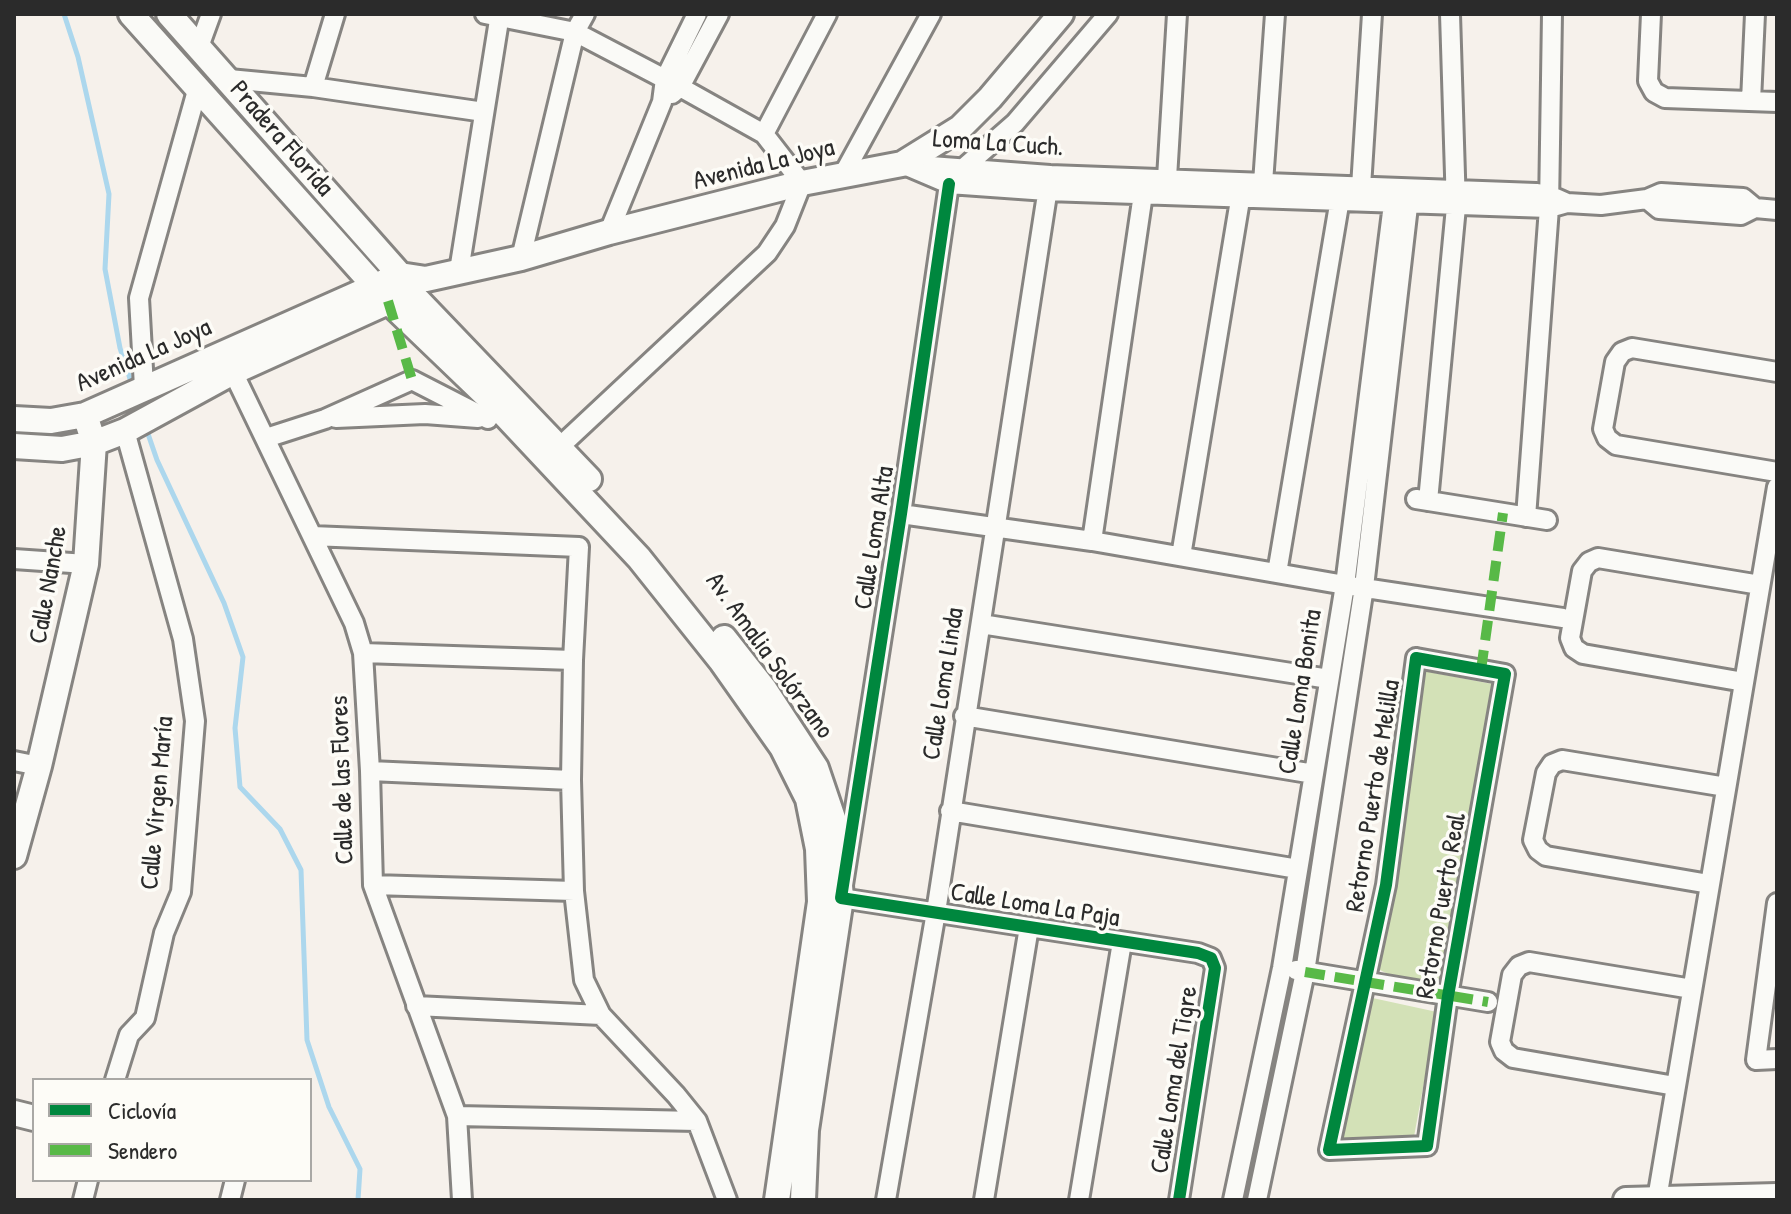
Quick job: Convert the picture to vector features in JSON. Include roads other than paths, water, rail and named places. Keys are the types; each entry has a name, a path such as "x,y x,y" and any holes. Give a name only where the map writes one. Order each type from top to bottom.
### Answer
{"main road":[{"name":"Pradera Florida","path":"131,14 198,87 399,287"},
{"name":"Pradera Florida","path":"169,14 229,79 399,287"},
{"name":"Avenida La Joya","path":"14,419 51,421 85,415 137,390 399,287 521,258 609,232 802,183 902,164 960,128 990,98 1057,16"},
{"name":"Avenida La Joya","path":"14,446 62,449 94,443 138,424 399,287"},
{"name":"Av. Amalia Solórzano","path":"399,287 554,441 644,539 765,690 816,768 835,824 841,898 806,1130 803,1200"},
{"name":"Av. Amalia Solórzano","path":"399,287 489,398 639,558 731,674 782,747 808,799 818,849 820,902 777,1200"},
{"name":"Calle Nanche","path":"14,856 39,766 86,564 94,443 85,415"},
{"path":"1626,1200 1777,1196"}],"street":[{"path":"199,47 211,14"},
{"path":"313,87 335,14"},
{"path":"521,258 575,32 585,14"},
{"path":"672,83 697,14"},
{"path":"609,232 662,102 719,14"},
{"path":"764,134 827,14"},
{"path":"844,173 931,14"},
{"path":"949,184 962,168 1015,123 1108,14"},
{"path":"1167,178 1177,14"},
{"path":"1263,183 1275,14"},
{"path":"1361,187 1372,14"},
{"path":"1450,14 1455,199 1422,500 1547,520"},
{"path":"1526,517 1555,202 1552,14"},
{"path":"1651,14 1648,81 1654,92 1665,98 1777,102"},
{"path":"1751,101 1755,14"},
{"path":"459,271 484,112 495,15 575,32 672,83 764,134 802,183 785,226 767,253 568,439"},
{"path":"229,79 313,87 484,112"},
{"path":"137,390 139,298 198,87"},
{"name":"Loma La Cuch.","path":"902,164 962,168 1048,183 1143,194 1242,190 1601,205 1647,199 1659,209 1741,215 1755,208 1777,210"},
{"name":"Loma La Cuch.","path":"902,164 949,184 1167,178 1242,190 1263,183 1341,193 1361,187 1402,196"},
{"name":"Calle Loma Linda","path":"886,1200 936,912 1048,183"},
{"name":"Calle Loma Alta","path":"841,898 949,184"},
{"path":"1181,556 1242,190"},
{"path":"1277,573 1341,193"},
{"path":"1092,541 1143,194"},
{"name":"Calle Loma Bonita","path":"1233,1200 1282,968 1345,585 1402,196"},
{"name":"Calle Loma Bonita","path":"1257,1200 1305,972 1364,587 1402,196"},
{"path":"1777,372 1632,348 1622,352 1615,362 1603,429 1607,438 1616,445 1777,472"},
{"name":"Calle de las Flores","path":"233,372 354,623 363,653 373,885 457,1116 462,1200"},
{"path":"266,438 325,419 412,380 488,419 425,414 325,419"},
{"name":"Calle Virgen María","path":"116,1078 129,1035 145,1018 164,933 181,892 195,721 183,639 138,424"},
{"path":"1657,1199 1777,487"},
{"path":"901,514 1092,541 1345,585 1563,618"},
{"path":"312,536 579,547 571,780 574,891 584,980 601,1015 697,1121 727,1200"},
{"path":"1744,682 1583,654 1574,648 1570,638 1582,571 1589,562 1598,558 1760,585"},
{"path":"14,559 86,564"},
{"path":"981,624 1329,679"},
{"path":"363,653 573,660"},
{"name":"Retorno Puerto de Melilla","path":"1364,981 1386,885 1416,658 1505,674"},
{"name":"Retorno Puerto Real","path":"1364,981 1329,1150 1427,1146 1448,996 1505,674"},
{"path":"964,716 1314,774"},
{"path":"1709,884 1546,856 1538,850 1533,840 1546,773 1552,764 1562,760 1726,787"},
{"path":"14,761 39,766"},
{"path":"370,771 571,780"},
{"path":"950,811 1298,869"},
{"path":"373,885 574,891"},
{"name":"Calle Loma La Paja","path":"841,898 1198,953 1211,958 1215,968"},
{"path":"1777,903 1756,1060 1777,1059"},
{"path":"984,1200 1029,927"},
{"path":"1079,1200 1122,942"},
{"path":"1675,1086 1513,1058 1504,1051 1500,1042 1512,975 1519,966 1529,962 1692,989"},
{"name":"Calle Loma del Tigre","path":"1179,1200 1215,968"},
{"path":"1282,968 1488,1002"},
{"path":"416,1006 601,1015"},
{"path":"457,1116 697,1121"}],"waterway":[{"path":"64,14 78,57 109,194 105,269 120,348 133,388"},
{"path":"146,428 157,460 224,603 243,657 235,728 240,787 280,829 301,870 307,1040 329,1107 360,1169 358,1200"}]}
